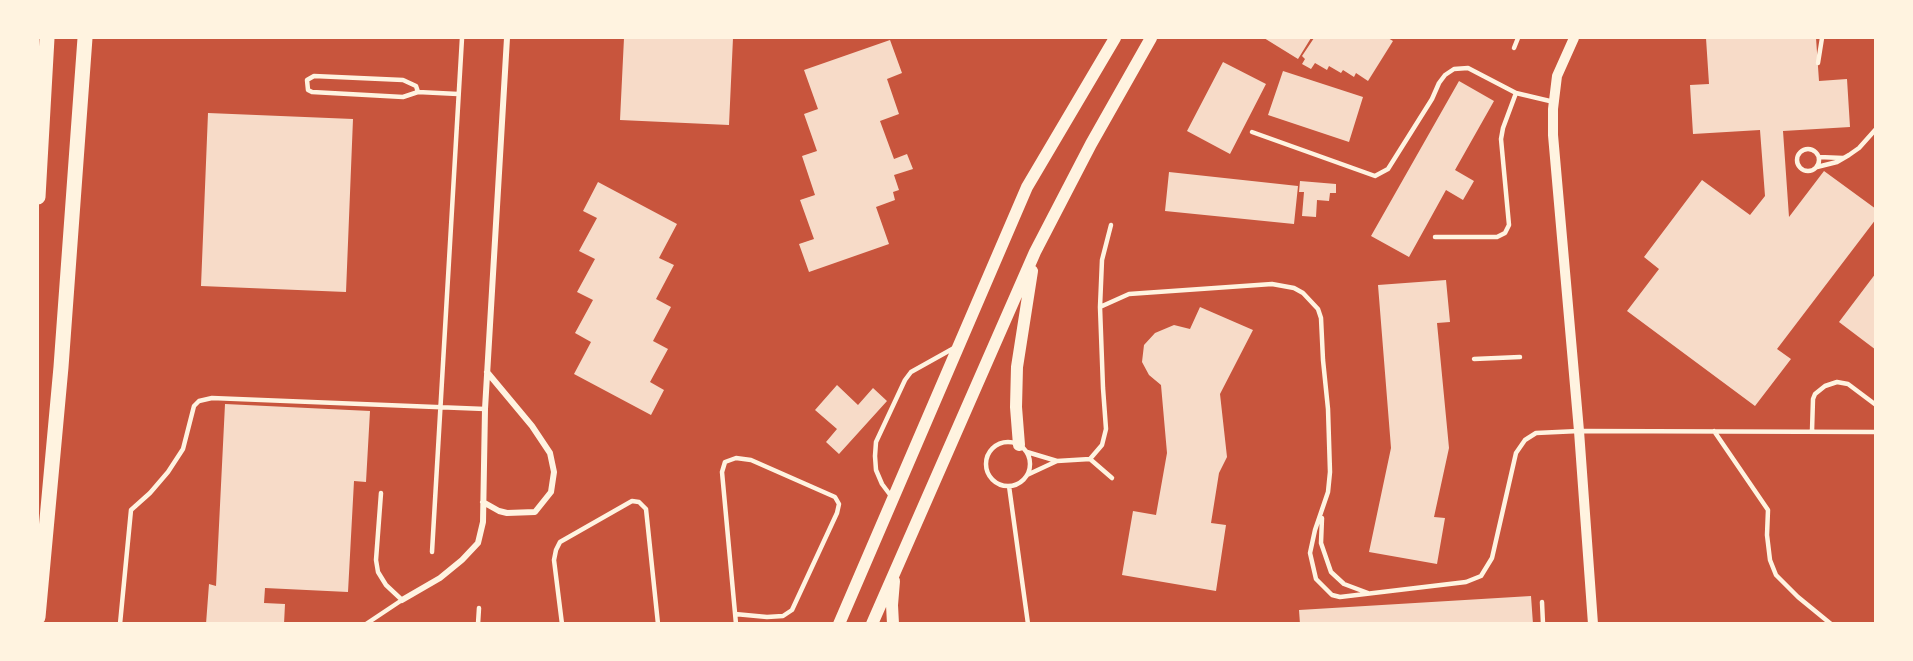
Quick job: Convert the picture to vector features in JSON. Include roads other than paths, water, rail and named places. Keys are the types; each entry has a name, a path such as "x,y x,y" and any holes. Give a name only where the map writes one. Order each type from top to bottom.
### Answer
{"highway":[{"path":"38,197 47,38"},
{"path":"38,617 61,367 85,38"}],"main road":[{"path":"839,624 1027,187 1115,38"},
{"path":"872,624 1035,252 1091,144 1151,38"},
{"path":"1023,448 1016,407 1017,367 1035,252"},
{"path":"893,624 892,593 898,562"}],"street":[{"path":"402,600 440,578 462,560 478,543 483,522 485,408 507,38"},
{"path":"1574,38 1557,75 1553,135 1593,624"},
{"path":"483,502 507,513 534,512 551,492 554,472 550,453 532,426 487,371"}],"lane":[{"path":"432,552 462,38"},
{"path":"1514,48 1518,38"},
{"path":"1818,63 1821,38"},
{"path":"1252,132 1375,176 1388,169 1432,99 1438,83 1454,69 1468,68 1516,93 1554,102"},
{"path":"418,93 416,86 403,80 314,75 307,80 308,90 312,93 403,97 418,93 458,94"},
{"path":"1435,237 1497,237 1505,233 1509,225 1501,139 1516,93"},
{"path":"1844,158 1819,157 1808,149 1803,150 1797,158 1797,163 1803,170 1808,171 1817,166 1837,162 1844,158 1859,148 1875,129"},
{"path":"1817,166 1819,157"},
{"path":"1090,459 1102,445 1106,429 1100,307 1102,260 1111,225"},
{"path":"1100,307 1130,294 1272,284 1294,288 1303,293 1318,309 1321,318 1328,409 1330,472 1329,492 1311,544 1311,561 1316,579 1332,595 1350,597 1466,582 1481,576 1492,558 1512,463 1521,444 1536,433 1579,431 1875,432"},
{"path":"893,498 879,477 874,456 876,442 904,380 922,364 959,346"},
{"path":"1474,359 1520,357"},
{"path":"1812,431 1813,399 1820,390 1837,382 1848,384 1875,405"},
{"path":"120,624 131,510 168,472 183,449 195,406 199,401 212,398 485,408"},
{"path":"1714,431 1768,510 1767,535 1770,560 1776,575 1831,624"},
{"path":"1023,448 1030,464 1027,475 1022,481 1009,486 995,482 990,477 986,463 987,456 990,450 1002,442 1010,442 1057,461"},
{"path":"735,614 783,616 792,610 837,513 839,504 835,497 751,460 736,458 725,462 722,472 735,614 736,624"},
{"path":"1027,475 1057,461 1090,459 1112,478"},
{"path":"1009,486 1028,624"},
{"path":"366,624 402,600 386,585 378,572 376,560 381,493"},
{"path":"562,624 554,560 560,542 632,501 639,502 646,509 658,624"},
{"path":"1323,513 1321,543 1331,572 1344,584 1371,594"},
{"path":"1542,602 1543,624"},
{"path":"478,624 479,608"}]}
